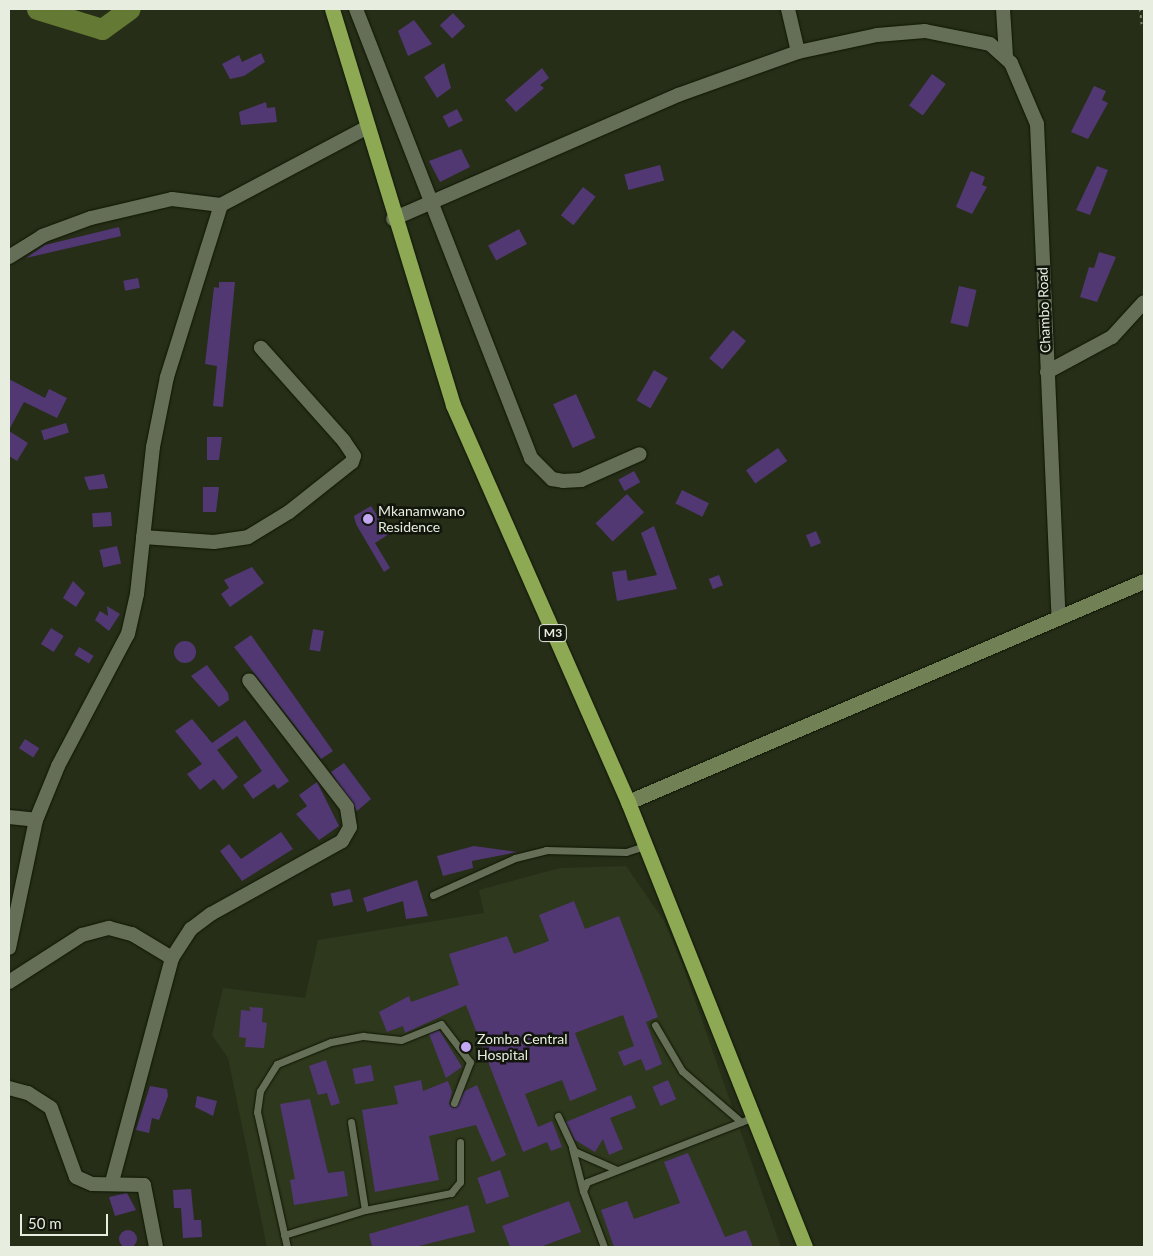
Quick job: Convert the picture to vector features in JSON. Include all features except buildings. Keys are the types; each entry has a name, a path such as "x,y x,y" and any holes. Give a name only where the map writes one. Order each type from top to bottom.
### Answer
{"highway":[{"name":"M3","path":"332,9 393,219 453,405 628,802 756,1116 805,1247"}],"main road":[{"path":"628,802 1144,581"}],"street":[{"path":"356,9 433,202 471,309 538,468 552,478 580,480 640,454"},
{"path":"788,9 798,52"},
{"name":"Chambo Road","path":"1003,9 1006,56 1036,124 1059,618"},
{"path":"393,219 678,95 798,52 877,35 926,31 990,44 1006,56"},
{"path":"9,257 42,236 91,218 172,199 221,205 366,128"},
{"path":"9,948 36,820 58,766 128,634 143,537 152,447 167,377 221,205"},
{"path":"1047,372 1112,337 1144,302"},
{"path":"143,537 214,542 248,537 289,512 352,462 354,456 344,440 260,348"},
{"path":"112,1182 172,958 191,929 211,914 333,850 350,827 347,807 249,680"},
{"path":"9,818 36,820"},
{"path":"9,982 82,935 109,928 132,934 172,958"},
{"path":"9,1088 28,1093 51,1108 76,1177 92,1184 112,1182 138,1183 147,1188 156,1247"}],"lane":[{"path":"433,895 516,858 546,850 626,852 646,846"},
{"path":"287,1247 257,1112 260,1091 277,1064 331,1042 363,1036 401,1040 441,1024 470,1062 454,1103"},
{"path":"655,1024 682,1071 741,1122"},
{"path":"558,1116 572,1148 583,1191 604,1247"},
{"path":"583,1191 591,1179 756,1116"},
{"path":"351,1122 365,1210"},
{"path":"284,1235 365,1210 457,1189 460,1142"},
{"path":"572,1148 616,1170"}],"path":[{"path":"1140,9 1142,28"}],"shaded area":[{"name":"Zomba Central Hospital","path":"626,866 664,921 683,966 781,1247 267,1247 228,1058 212,1035 223,988 305,998 318,940 484,913 479,890 560,868"}],"waterway":[{"path":"37,9 102,29 130,9"}],"place":[{"name":"Mkanamwano Residence","path":"368,519"},
{"name":"Zomba Central Hospital","path":"466,1047"}]}
